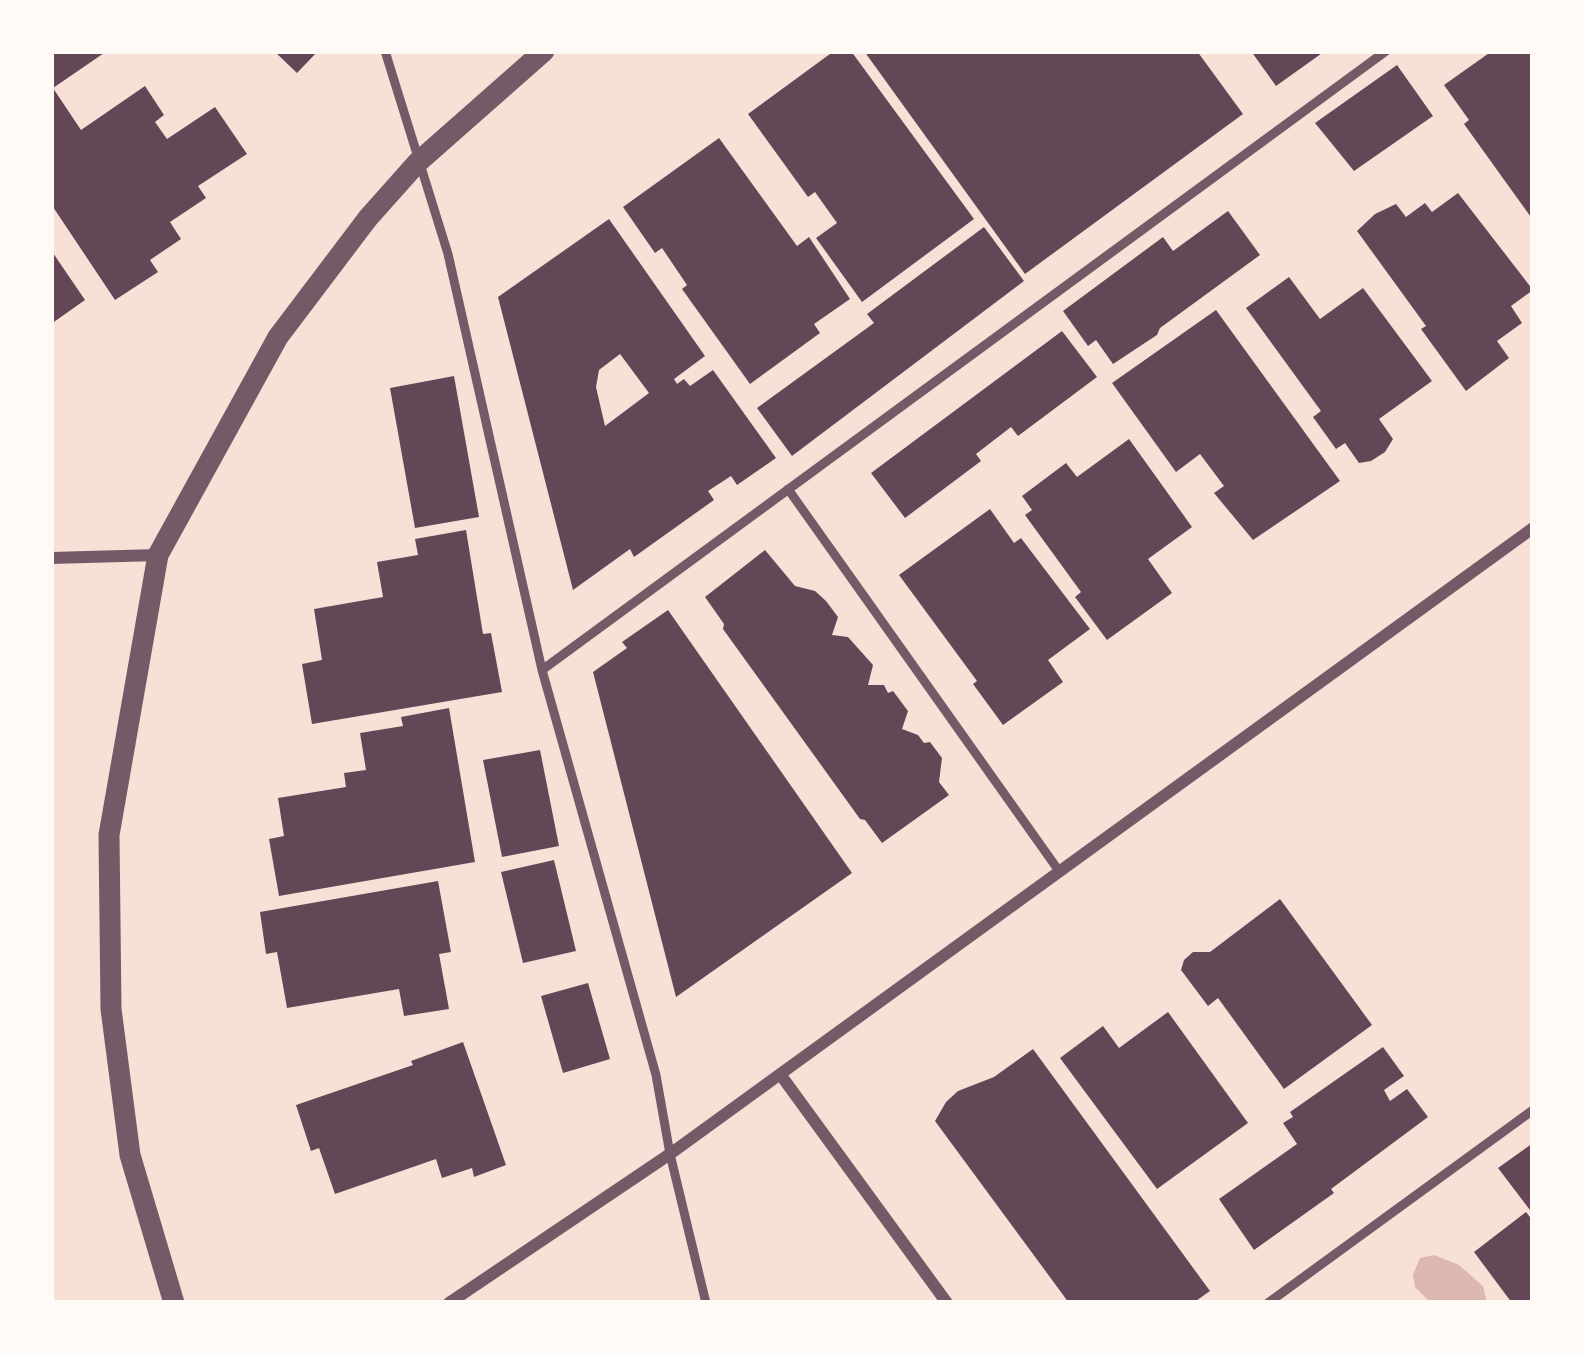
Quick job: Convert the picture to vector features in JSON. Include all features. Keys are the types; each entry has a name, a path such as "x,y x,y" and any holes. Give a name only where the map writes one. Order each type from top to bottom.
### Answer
{"street":[{"path":"174,1303 130,1154 111,1009 109,836 158,555 278,337 368,218 417,163 540,52"},
{"path":"449,1303 670,1154 1533,528"},
{"path":"51,558 158,555"},
{"path":"780,1074 947,1303"}],"lane":[{"path":"385,51 448,254 542,670 656,1075 706,1303"},
{"path":"542,670 1386,51"},
{"path":"788,489 1059,871"},
{"path":"1268,1303 1533,1110"}],"shaded area":[{"path":"1434,1255 1459,1265 1483,1286 1487,1303 1429,1301 1415,1287 1413,1275 1420,1258"}],"building":[{"path":"51,51 107,51 53,88 81,130 145,86 164,115 155,122 167,139 215,107 247,154 198,186 206,198 170,222 181,239 150,260 158,272 115,300 51,204"},
{"path":"274,51 318,51 297,73"},
{"path":"834,51 851,51 974,219 862,302 816,238 837,223 815,192 808,197 748,114"},
{"path":"864,51 1197,51 1243,114 1025,274"},
{"path":"1251,51 1325,51 1276,86"},
{"path":"1492,51 1533,51 1533,220 1464,124 1469,120 1444,85"},
{"path":"1397,65 1433,116 1354,171 1315,123"},
{"path":"719,138 797,246 809,237 850,299 814,324 820,333 750,384 682,289 687,285 662,248 655,253 623,207"},
{"path":"1458,193 1533,290 1511,306 1522,323 1497,341 1509,358 1466,391 1357,231 1375,214 1396,204 1406,217 1425,203 1432,212"},
{"path":"1228,211 1260,255 1113,364 1096,340 1088,346 1063,311 1163,237 1173,251"},
{"path":"609,219 705,356 674,379 677,384 684,379 690,386 713,370 776,458 737,485 731,476 708,491 714,500 634,557 630,549 573,590 498,297","holes":["620,354 649,393 605,426 596,387 599,370"]},
{"path":"984,227 1024,281 792,456 757,408 874,323 867,314"},
{"path":"51,250 85,300 51,324"},
{"path":"1289,277 1320,319 1363,288 1432,381 1379,419 1393,439 1371,461 1359,463 1345,443 1336,449 1313,417 1321,411 1246,308"},
{"path":"1216,310 1340,481 1253,540 1214,493 1224,486 1200,454 1176,472 1112,383"},
{"path":"1062,331 1097,377 1018,436 1011,427 976,454 981,461 905,518 871,473"},
{"path":"454,376 479,517 415,528 390,388"},
{"path":"1129,439 1192,527 1148,559 1172,593 1107,640 1075,597 1081,592 1025,515 1032,510 1022,496 1066,463 1077,477"},
{"path":"990,509 1014,543 1021,538 1090,629 1048,660 1063,682 1003,725 973,684 977,681 899,575"},
{"path":"466,530 483,634 491,633 502,692 312,724 302,664 322,660 314,609 383,597 377,562 418,555 415,539"},
{"path":"765,550 795,586 815,591 826,601 838,617 832,635 848,637 873,665 868,685 884,685 888,693 893,691 908,711 902,729 930,742 942,758 939,782 949,795 882,843 723,629 705,597"},
{"path":"668,610 852,873 676,997 593,672 627,648 622,642"},
{"path":"449,708 475,862 279,896 269,839 284,836 278,798 346,787 344,773 366,770 360,733 403,726 401,717"},
{"path":"540,750 559,846 502,857 483,760"},
{"path":"554,860 576,951 523,963 501,872"},
{"path":"438,881 451,952 439,954 449,1009 404,1016 399,989 287,1008 277,952 266,954 260,912"},
{"path":"1280,899 1372,1025 1284,1089 1218,998 1208,1006 1181,970 1193,952 1210,952"},
{"path":"588,983 610,1059 563,1073 541,996"},
{"path":"1168,1012 1248,1123 1157,1189 1060,1058 1103,1026 1119,1048"},
{"path":"463,1042 506,1165 474,1177 472,1168 442,1178 436,1159 335,1194 319,1148 311,1151 296,1105 413,1065 411,1061"},
{"path":"1383,1047 1404,1076 1384,1090 1390,1101 1407,1089 1428,1117 1254,1250 1219,1199 1297,1144 1283,1123 1293,1117 1290,1112"},
{"path":"1033,1049 1210,1291 1193,1303 1069,1303 935,1121 958,1091 994,1077"},
{"path":"1533,1143 1533,1214 1498,1168"},
{"path":"1526,1212 1533,1221 1533,1303 1512,1303 1474,1252"}]}
